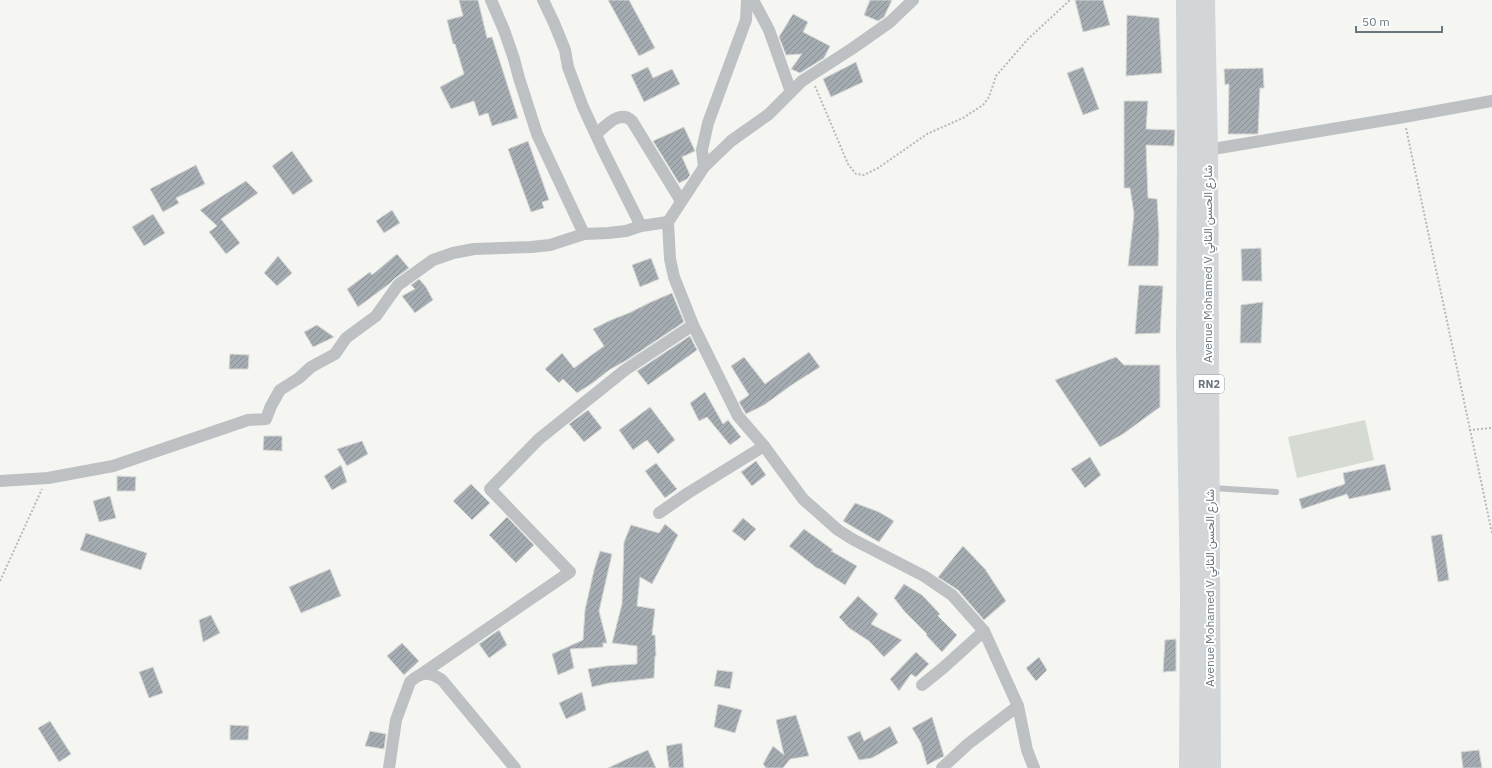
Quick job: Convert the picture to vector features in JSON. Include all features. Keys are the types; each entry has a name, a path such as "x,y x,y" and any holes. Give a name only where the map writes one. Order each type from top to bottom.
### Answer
{"highway":[{"name":"Avenue Mohamed V شارع الحسن الثاني","path":"1186,0 1188,148 1187,347 1191,594 1190,768"},
{"name":"Avenue Mohamed V شارع الحسن الثاني","path":"1204,0 1207,150 1210,768"}],"street":[{"path":"491,0 504,30 514,59 536,134 584,234"},
{"path":"543,0 565,50 568,67 584,107 641,226"},
{"path":"704,167 702,150 708,123 746,20 747,0"},
{"path":"753,0 769,30 791,92"},
{"path":"913,0 890,22 802,81 769,114 730,141 704,167 668,222 670,259 674,277 693,325 738,416 764,446 802,499 838,530 868,548 924,576 952,595 984,631 1018,706 1027,750 1034,768"},
{"path":"1207,150 1404,117 1492,100"},
{"path":"596,134 617,118 623,116 628,117 632,121 681,201"},
{"path":"0,481 48,478 114,466 248,420 266,419 280,390 299,378 311,367 335,354 346,338 376,316 398,285 433,260 453,253 474,249 531,247 550,244 584,234 626,231 641,226 668,222"},
{"path":"389,768 396,720 410,682 570,572 490,489 539,438 625,370 693,325"},
{"path":"659,513 688,493 764,446"},
{"path":"922,685 984,631"},
{"path":"420,675 427,673 442,680 515,768"},
{"path":"942,768 968,744 1018,706"}],"lane":[{"path":"1209,488 1276,492"}],"path":[{"path":"810,75 848,164 856,174 860,176 864,175 878,168 927,134 963,118 983,105 989,97 996,76 1027,40 1070,0"},
{"path":"1404,117 1492,533"},
{"path":"1469,430 1492,428"},
{"path":"0,580 48,478"}],"shaded area":[{"path":"1365,420 1374,460 1297,478 1288,437"}],"building":[{"path":"459,0 478,0 487,38 492,37 518,118 492,126 488,113 479,116 474,101 451,109 440,87 464,74 455,44 453,44 447,20 463,16"},
{"path":"608,0 629,0 655,48 639,56"},
{"path":"870,0 892,0 884,17 878,21 864,15"},
{"path":"1075,0 1103,0 1110,25 1083,32"},
{"path":"793,14 808,22 803,32 830,46 824,58 800,73 791,69 802,54 786,55 779,37"},
{"path":"1127,15 1159,18 1162,73 1126,76"},
{"path":"856,62 863,82 831,97 823,79"},
{"path":"648,67 653,78 672,69 680,84 644,102 631,75"},
{"path":"1083,67 1099,109 1083,115 1067,73"},
{"path":"1263,68 1264,88 1260,88 1258,134 1228,134 1229,84 1225,85 1224,69"},
{"path":"1124,101 1148,101 1146,129 1175,130 1174,146 1146,145 1148,198 1157,199 1159,234 1158,266 1128,266 1134,214 1130,188 1124,188"},
{"path":"684,127 695,151 682,157 690,175 687,179 679,183 653,141"},
{"path":"528,141 549,200 542,202 544,208 531,212 508,149"},
{"path":"292,151 313,181 293,195 272,166"},
{"path":"196,165 205,184 176,198 179,203 163,212 150,189"},
{"path":"246,181 258,193 221,219 240,243 226,254 209,232 217,226 200,210"},
{"path":"392,210 400,223 384,233 376,221"},
{"path":"153,214 165,233 144,246 132,227"},
{"path":"1261,248 1262,281 1242,281 1241,249"},
{"path":"397,254 409,268 358,307 347,289 370,272 372,275"},
{"path":"278,256 292,273 277,286 264,273"},
{"path":"651,258 659,279 640,287 632,265"},
{"path":"419,279 426,287 433,300 415,313 402,296 415,289 411,285"},
{"path":"1139,285 1163,286 1160,333 1135,334"},
{"path":"672,293 684,322 627,360 609,370 577,393 563,379 559,383 545,369 562,353 574,368 604,346 593,329"},
{"path":"1263,302 1261,343 1240,343 1241,305"},
{"path":"317,325 334,337 313,347 304,332"},
{"path":"690,336 697,350 648,385 637,371"},
{"path":"809,352 820,367 764,405 746,414 739,402 749,395 731,366 744,357 765,384"},
{"path":"230,354 249,355 248,369 229,369"},
{"path":"1116,357 1124,365 1160,365 1160,407 1123,434 1100,447 1055,380"},
{"path":"705,392 723,424 728,420 741,437 730,445 707,417 699,421 690,403"},
{"path":"650,407 675,440 658,454 647,440 633,450 619,430"},
{"path":"588,410 602,428 584,442 569,424"},
{"path":"264,436 282,436 282,451 263,450"},
{"path":"362,441 368,454 347,466 337,449"},
{"path":"1090,457 1101,475 1085,488 1071,469"},
{"path":"756,461 766,475 752,486 741,472"},
{"path":"656,463 677,489 665,498 645,471"},
{"path":"1385,464 1391,490 1349,499 1347,494 1302,509 1299,499 1345,484 1343,473"},
{"path":"341,465 347,482 332,490 324,476"},
{"path":"117,476 136,477 135,491 117,491"},
{"path":"471,484 490,503 472,520 453,501"},
{"path":"110,496 116,518 99,522 93,501"},
{"path":"855,503 879,512 894,521 879,542 843,521"},
{"path":"507,517 534,545 516,563 489,535"},
{"path":"743,518 756,529 745,541 732,531"},
{"path":"665,524 678,535 652,584 640,577 637,606 655,609 652,635 655,635 656,656 654,678 609,683 592,687 588,669 637,664 637,646 612,643 622,604 624,542 631,525 659,533"},
{"path":"804,529 833,550 831,551 857,566 845,585 818,569 789,546"},
{"path":"86,533 147,553 141,570 80,550"},
{"path":"1442,534 1449,580 1438,582 1431,536"},
{"path":"963,546 985,569 1006,601 984,620 958,590 938,577"},
{"path":"600,551 612,554 599,611 607,643 603,643 603,647 570,649 574,668 558,675 552,654 583,640 585,610"},
{"path":"330,569 341,596 301,613 289,587"},
{"path":"904,584 922,595 940,614 938,616 957,635 942,652 894,598"},
{"path":"858,596 878,614 871,624 902,640 884,657 869,641 849,628 839,617"},
{"path":"211,615 220,633 203,642 199,620"},
{"path":"499,630 507,645 489,658 479,644"},
{"path":"1176,639 1176,671 1163,672 1165,640"},
{"path":"402,643 419,661 404,675 387,656"},
{"path":"916,652 929,664 916,677 911,674 899,691 890,679"},
{"path":"1039,657 1047,670 1036,681 1026,668"},
{"path":"153,667 163,693 149,698 139,672"},
{"path":"717,670 733,672 730,689 714,686"},
{"path":"582,692 586,710 566,719 559,703"},
{"path":"718,704 742,710 735,733 714,727"},
{"path":"796,715 809,756 790,759 783,768 766,768 763,764 773,746 784,755 776,720"},
{"path":"932,717 944,756 927,765 921,743 912,728"},
{"path":"50,721 71,754 59,762 38,728"},
{"path":"230,725 249,726 248,740 230,740"},
{"path":"890,726 898,743 872,758 859,760 847,737 860,731 864,741"},
{"path":"370,731 386,734 384,749 365,746"},
{"path":"682,743 684,768 669,768 666,746"},
{"path":"648,750 656,768 608,768 629,758"},
{"path":"1479,750 1482,768 1463,768 1461,752"}]}
